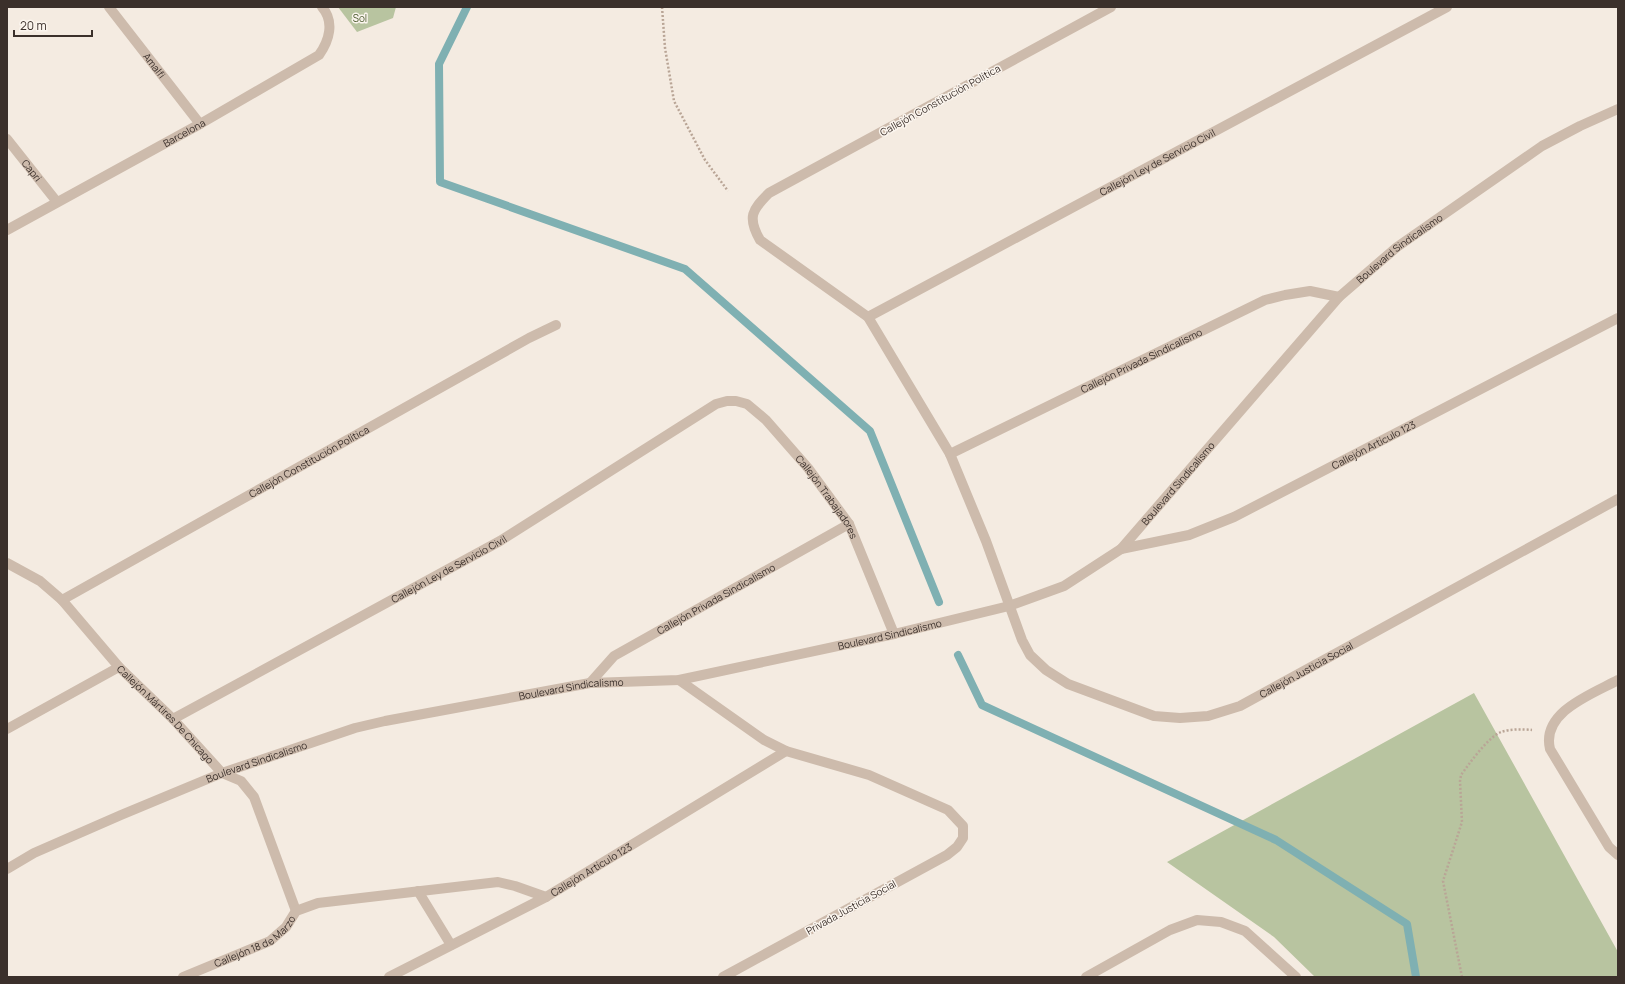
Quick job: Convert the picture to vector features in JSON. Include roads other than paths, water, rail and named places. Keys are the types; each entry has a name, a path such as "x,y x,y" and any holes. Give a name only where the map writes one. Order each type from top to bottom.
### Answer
{"street":[{"name":"Amalfi","path":"109,7 200,124"},
{"name":"Callejón Constitución Política","path":"868,317 760,240 754,230 753,219 756,206 769,193 1111,7"},
{"name":"Callejón Ley de Servicio Civil","path":"868,317 1447,7"},
{"name":"Barcelona","path":"7,230 200,124 319,55 327,44 330,29 324,9"},
{"name":"Boulevard Sindicalismo","path":"7,869 41,850 222,773 355,728 385,720 590,682 679,680 894,634 1009,606 1064,586 1121,549 1339,297 1397,247 1542,146 1580,126 1618,109"},
{"name":"Capri","path":"7,139 57,202"},
{"name":"Callejón Privada Sindicalismo","path":"950,454 1265,300 1310,291 1339,297"},
{"name":"Callejón Justicia Social","path":"868,317 950,454 986,541 1022,640 1030,655 1046,670 1068,684 1154,716 1180,718 1208,716 1240,706 1618,499"},
{"name":"Callejón Artículo 123","path":"1121,549 1189,535 1234,517 1618,318"},
{"name":"Callejón Constitución Política","path":"62,600 529,338 556,325"},
{"name":"Callejón Trabajadores","path":"716,404 726,401 736,401 747,404 757,411 808,468 849,524 894,634"},
{"name":"Callejón Ley de Servicio Civil","path":"173,719 500,541 716,404"},
{"name":"Callejón Privada Sindicalismo","path":"590,682 614,656 849,524"},
{"name":"Callejón Mártires De Chicago","path":"8,563 40,581 62,600 118,667 173,719 222,773 241,782 254,797 296,911"},
{"path":"7,729 118,667"},
{"path":"679,680 764,740 786,751"},
{"path":"1618,680 1570,706 1554,721 1549,732 1548,741 1550,749 1609,847 1618,855"},
{"name":"Callejón Artículo 123","path":"389,977 546,896 786,751"},
{"name":"Privada Justicia Social","path":"723,977 947,855 957,847 963,838 963,826 948,810 869,775 786,751"},
{"name":"Callejón 18 de Marzo","path":"188,976 270,941 286,926 296,911 318,903 498,882 546,896"},
{"path":"418,891 450,946"},
{"path":"1086,977 1170,930 1197,920 1221,922 1245,930 1296,977"}],"waterway":[{"path":"467,7 439,64 440,182 685,269 870,431 939,602"},
{"path":"958,655 982,705 1276,840 1407,924 1416,977"}],"park label":[{"name":"Sol","path":"360,18"}]}
